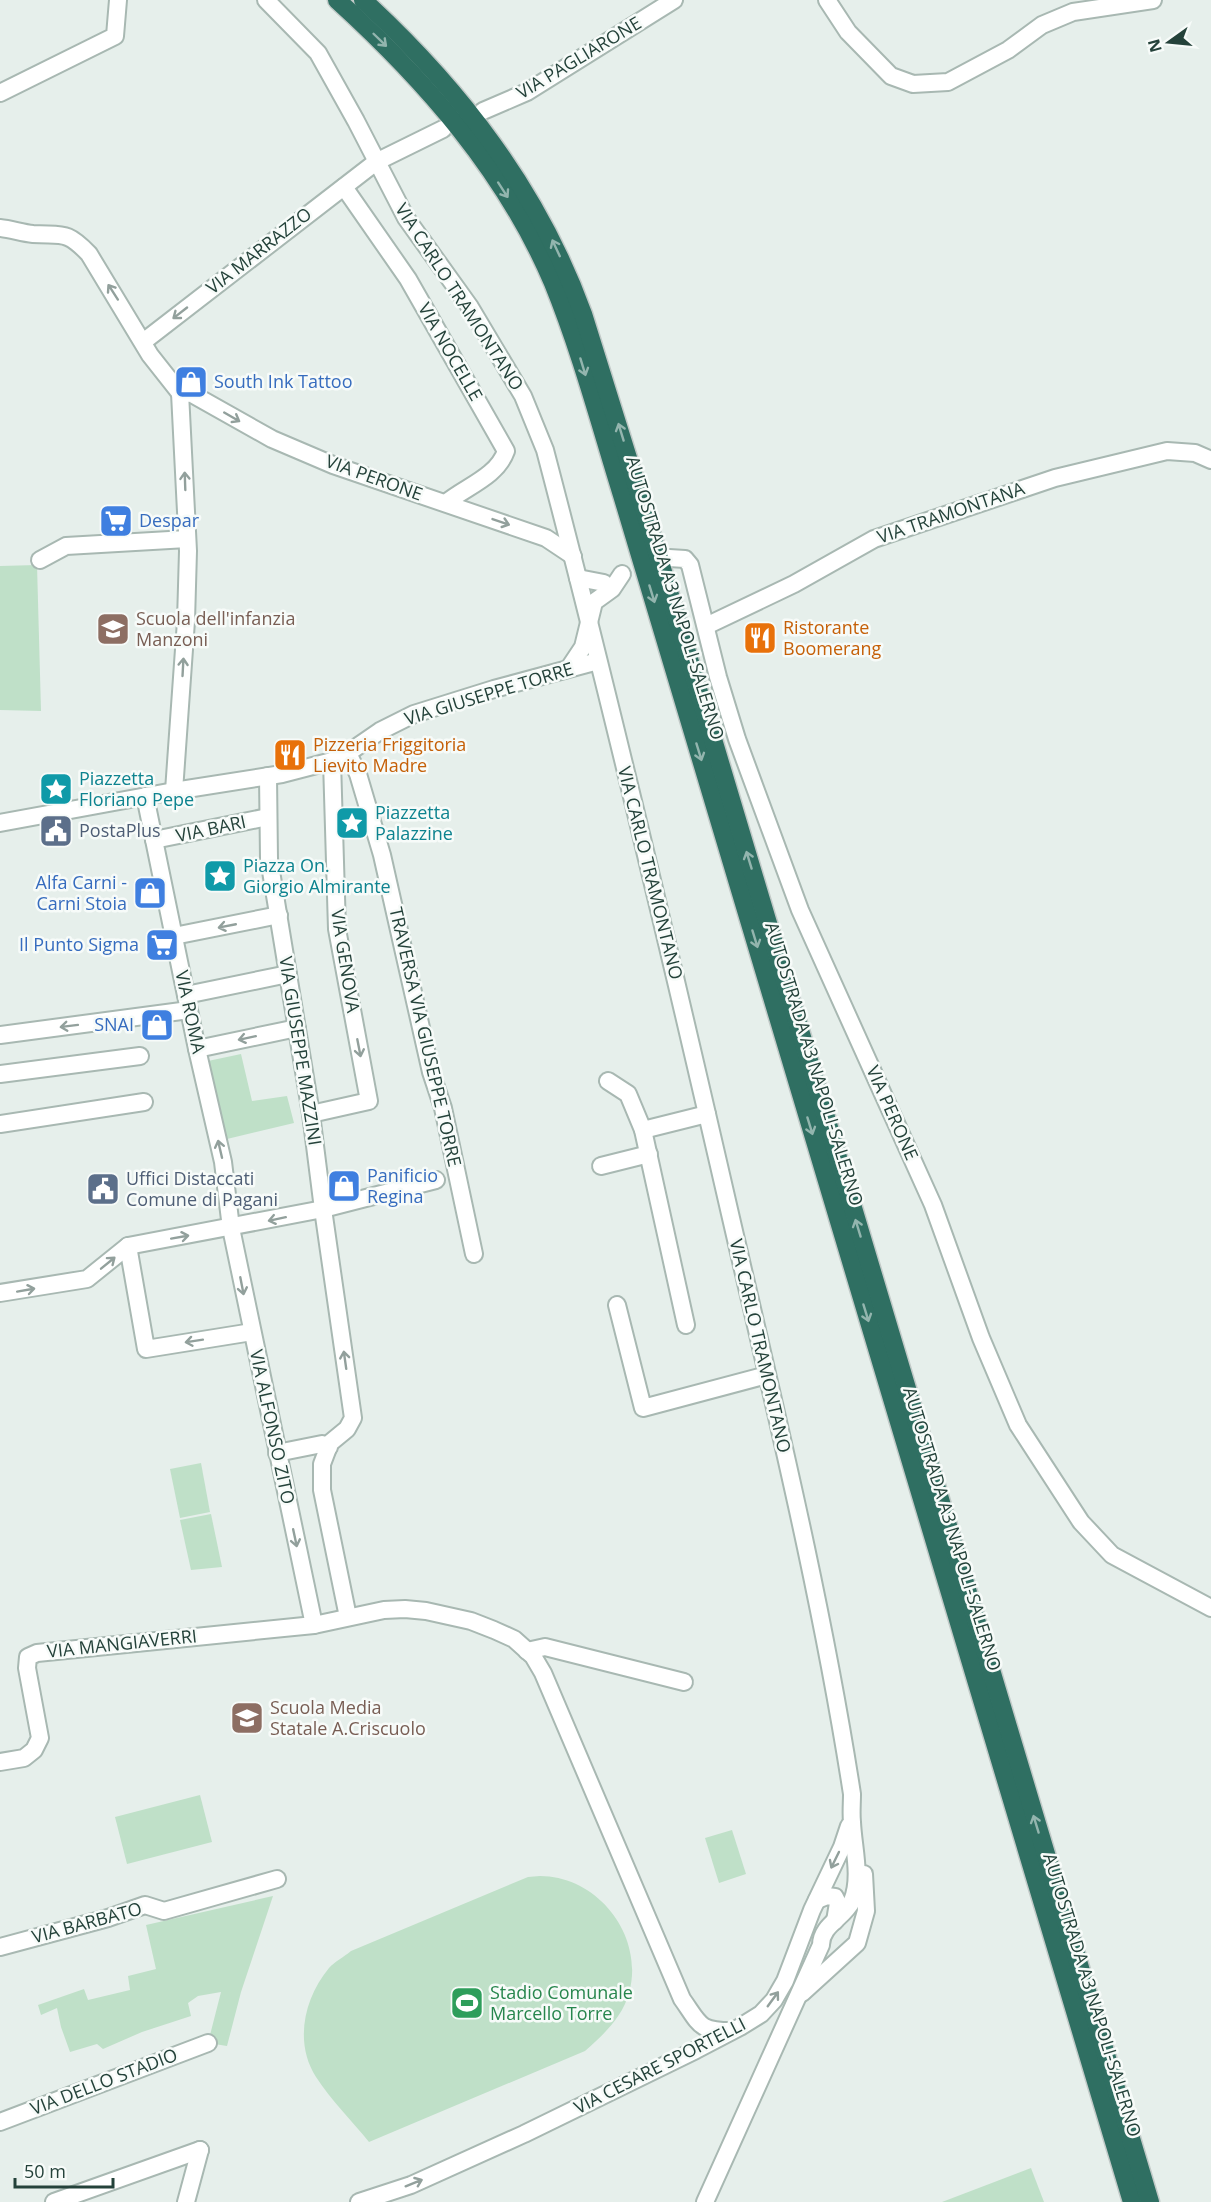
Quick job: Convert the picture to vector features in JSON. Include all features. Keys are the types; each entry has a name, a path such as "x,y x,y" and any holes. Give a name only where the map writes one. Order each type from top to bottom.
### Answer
{"highway":[{"name":"AUTOSTRADA A3 NAPOLI-SALERNO","path":"337,0 412,73 474,148 512,203 528,231 567,320 629,516 1132,2202"},
{"name":"AUTOSTRADA A3 NAPOLI-SALERNO","path":"363,0 448,87 490,140 538,213 571,280 649,524 1150,2202"}],"street":[{"path":"3,91 115,36 118,0"},
{"name":"VIA CARLO TRAMONTANO","path":"266,0 318,52 406,218 470,307 523,396 545,450 573,555 677,981 823,1629 852,1794 851,1819 857,1886 851,1903 824,1931 821,1945 705,2202"},
{"name":"VIA PAGLIARONE","path":"483,111 527,92 674,0"},
{"path":"826,0 848,32 891,76 913,84 948,82 1008,50 1042,25 1073,12 1153,0"},
{"path":"376,162 443,129"},
{"name":"VIA MARRAZZO","path":"143,342 376,162"},
{"name":"VIA NOCELLE","path":"344,187 408,279 507,451 487,476 446,503"},
{"path":"0,228 33,234 65,235 77,242 89,254 150,355 180,393 186,550 186,621 174,791"},
{"name":"VIA PERONE","path":"180,393 192,393 272,439 333,465 546,538 573,555"},
{"name":"VIA TRAMONTANA","path":"706,626 794,584 874,539 1055,478 1167,451 1195,453 1211,460"},
{"path":"40,560 66,546 186,550"},
{"name":"VIA PERONE","path":"669,558 685,559 690,566 718,678 737,738 800,910 933,1205 981,1338 1018,1425 1081,1522 1112,1555 1211,1608"},
{"path":"583,597 628,571 612,589 594,602 584,647 569,668 592,675 606,693"},
{"path":"578,578 604,584"},
{"name":"VIA GIUSEPPE TORRE","path":"0,823 268,776 332,761 380,731 414,714 494,689 598,661"},
{"name":"TRAVERSA VIA GIUSEPPE TORRE","path":"348,753 358,774 382,855 431,1072 443,1108 474,1254"},
{"name":"VIA GENOVA","path":"312,1114 369,1101 337,929 332,761"},
{"name":"VIA GIUSEPPE MAZZINI","path":"268,776 269,859 312,1114 353,1418 347,1429 329,1447"},
{"name":"VIA ROMA","path":"145,796 197,1049 223,1162 231,1228"},
{"name":"VIA BARI","path":"154,840 268,817"},
{"path":"174,936 279,915"},
{"path":"0,1035 188,1002 288,974"},
{"path":"197,1049 297,1028"},
{"path":"0,1074 140,1056"},
{"path":"608,1081 628,1094 643,1130 686,1325"},
{"path":"0,1124 144,1102"},
{"path":"643,1130 707,1114"},
{"path":"601,1166 649,1154"},
{"path":"0,1293 87,1279 128,1246 323,1209 436,1180"},
{"name":"VIA ALFONSO ZITO","path":"231,1228 314,1625"},
{"path":"128,1246 146,1348 252,1332"},
{"path":"617,1305 643,1408 767,1375"},
{"path":"277,1453 322,1444 329,1447 322,1464 322,1490 348,1617"},
{"name":"VIA MANGIAVERRI","path":"0,1762 24,1758 34,1750 40,1738 27,1668 28,1657 37,1653 314,1625 384,1610 426,1611 471,1621 514,1640 527,1651"},
{"path":"527,1651 545,1647 684,1683"},
{"path":"527,1651 533,1656 543,1673 652,1914 682,1999 698,2021 709,2031 731,2031"},
{"name":"VIA CARLO TRAMONTANO","path":"795,2000 857,1943 867,1911 860,1835 851,1819"},
{"name":"VIA CESARE SPORTELLI","path":"359,2202 411,2185 524,2134 731,2031 760,2014 774,2000 784,1981 817,1900 842,1847 851,1819"},
{"name":"VIA BARBATO","path":"0,1947 108,1918 145,1905 164,1911 277,1879"},
{"path":"817,1900 827,1896 835,1897 838,1903 834,1922 844,1920 854,1924 858,1929 858,1937"},
{"path":"821,1945 829,1954 835,1956 848,1953"},
{"name":"VIA DELLO STADIO","path":"0,2122 208,2043"},
{"path":"54,2202 200,2150 186,2202"}],"green space":[{"path":"37,565 41,711 0,710 0,566"},
{"path":"241,1054 252,1101 287,1096 294,1123 227,1139 208,1061"},
{"path":"201,1463 210,1512 180,1518 170,1469"},
{"path":"211,1514 222,1567 191,1570 180,1520"},
{"path":"200,1795 212,1842 127,1864 115,1817"},
{"path":"732,1830 746,1874 719,1883 705,1838"},
{"name":"Stadio Comunale Marcello Torre","path":"528,1877 561,1879 581,1886 598,1898 612,1913 623,1931 630,1951 632,1972 629,1993 617,2018 585,2051 369,2142 328,2094 309,2064 305,2050 305,2021 313,1993 320,1980 331,1966 351,1951"},
{"path":"273,1896 241,1992 227,2046 208,2043 221,1992 198,1996 188,2003 191,2016 142,2032 103,2049 97,2044 70,2052 57,2008 41,2015 38,2005 84,1989 88,2000 130,1990 128,1976 156,1969 146,1925"},
{"path":"1031,2168 1044,2202 942,2202"}],"place":[{"name":"South Ink Tattoo","path":"191,382"},
{"name":"Despar","path":"116,521"},
{"name":"Scuola dell'infanzia Manzoni","path":"113,629"},
{"name":"Ristorante Boomerang","path":"760,638"},
{"name":"Pizzeria Friggitoria Lievito Madre","path":"290,755"},
{"name":"Piazzetta Floriano Pepe","path":"56,789"},
{"name":"Piazzetta Palazzine","path":"352,823"},
{"name":"PostaPlus","path":"56,831"},
{"name":"Piazza On. Giorgio Almirante","path":"220,876"},
{"name":"Alfa Carni - Carni Stoia","path":"150,893"},
{"name":"Il Punto Sigma","path":"162,945"},
{"name":"SNAI","path":"157,1025"},
{"name":"Panificio Regina","path":"344,1186"},
{"name":"Uffici Distaccati Comune di Pagani","path":"103,1189"},
{"name":"Scuola Media Statale A.Criscuolo","path":"247,1718"},
{"name":"Stadio Comunale Marcello Torre","path":"467,2003"}]}
